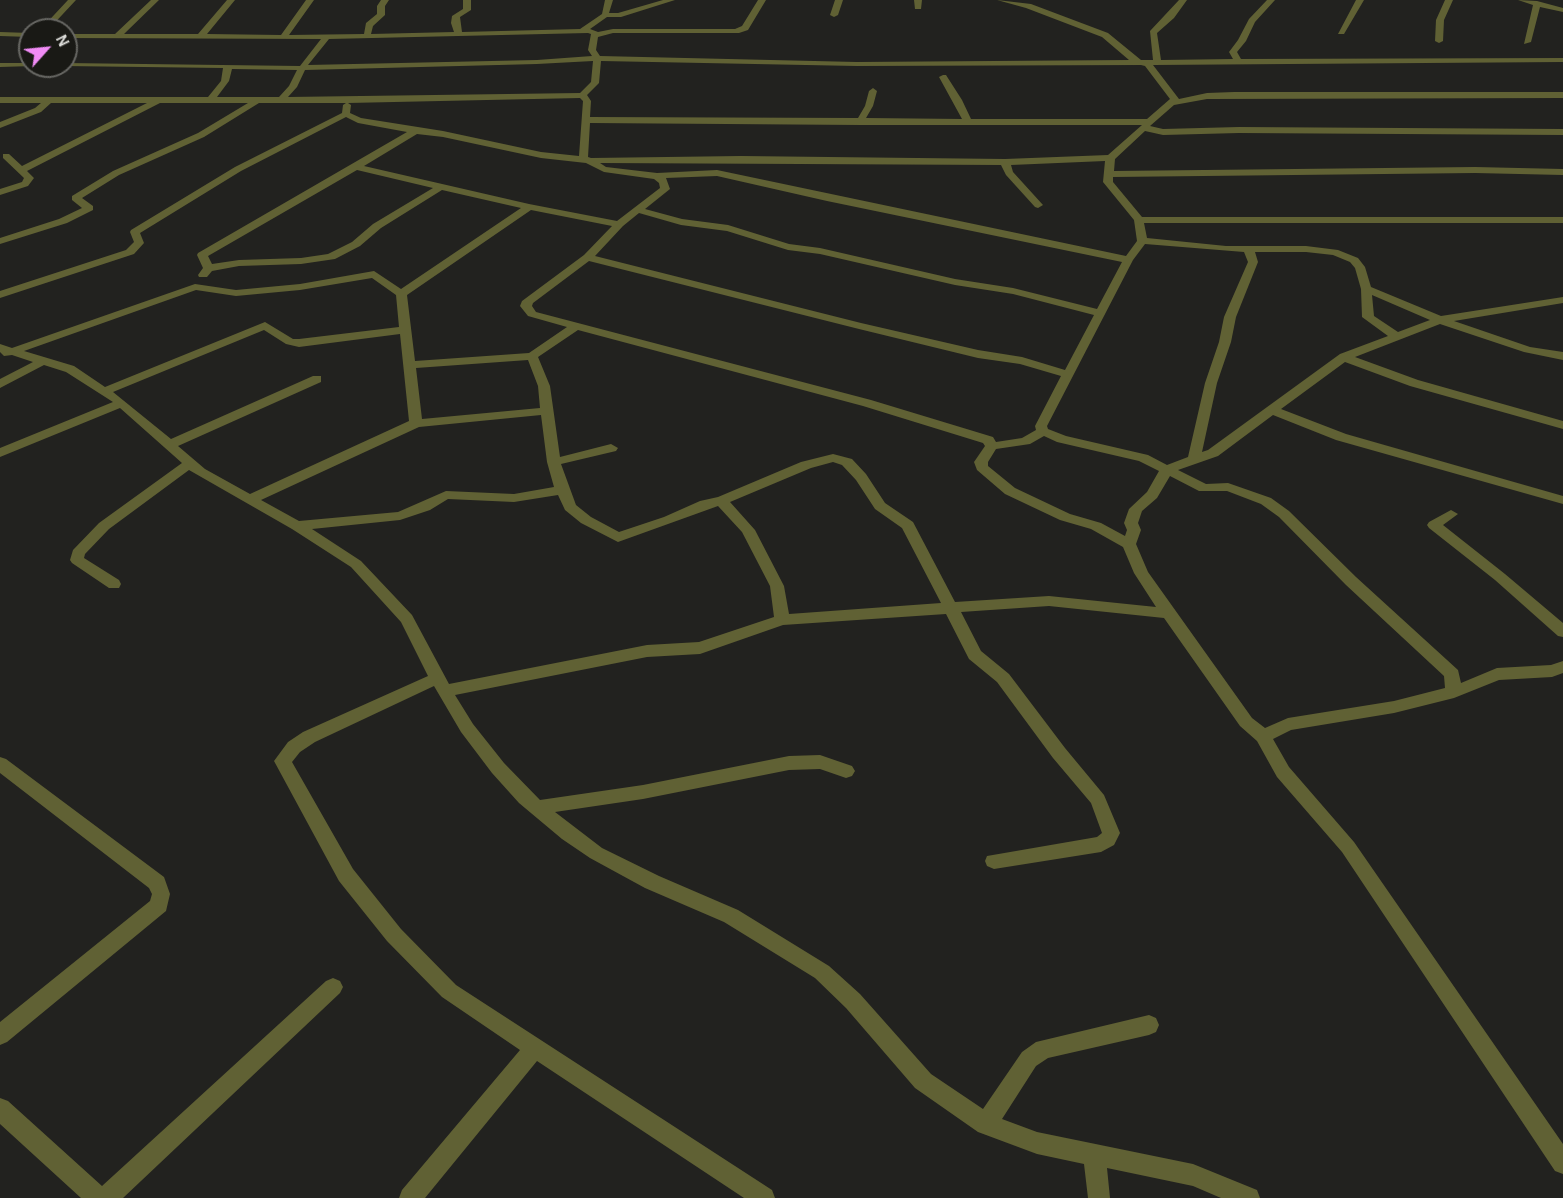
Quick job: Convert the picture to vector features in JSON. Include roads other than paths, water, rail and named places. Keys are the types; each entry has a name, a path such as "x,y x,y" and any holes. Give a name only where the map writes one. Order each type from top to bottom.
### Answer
{"street":[{"path":"55,18 72,0"},
{"path":"118,35 155,0"},
{"path":"201,36 231,0"},
{"path":"283,36 310,0"},
{"path":"367,36 369,25 381,15 381,6 385,0"},
{"path":"459,34 455,23 456,16 467,10 467,0"},
{"path":"605,15 609,0"},
{"path":"582,31 605,15 618,15 670,0"},
{"path":"78,36 327,37 582,31 593,32 596,35 613,32 736,31 745,28 762,0"},
{"path":"834,15 839,0"},
{"path":"345,114 358,120 443,134 541,155 586,159 1005,162 1110,158 1175,99 1148,64 1135,61 1105,35 1028,6 1001,0"},
{"path":"1158,63 1153,33 1171,16 1183,0"},
{"path":"1238,61 1233,52 1242,41 1252,21 1271,0"},
{"path":"1341,32 1360,0"},
{"path":"1439,42 1440,20 1449,0"},
{"path":"1522,0 1559,6"},
{"path":"1527,42 1537,3"},
{"path":"1,35 18,35"},
{"path":"0,100 255,101 582,95 595,83 597,58 592,50 596,35"},
{"path":"282,99 293,87 302,68 327,37"},
{"path":"78,65 302,68 537,62 597,58 695,62 866,64 1563,60"},
{"path":"0,65 18,65"},
{"path":"210,101 225,81 228,66"},
{"path":"943,77 958,100 968,122"},
{"path":"860,122 869,106 873,91"},
{"path":"582,95 587,101 586,159"},
{"path":"1170,103 1207,96 1234,95 1563,95"},
{"path":"0,125 38,110 50,100"},
{"path":"0,295 130,252 139,243 135,232 238,169 345,114 350,100"},
{"path":"21,171 84,136 144,110 158,101"},
{"path":"0,241 63,221 89,208 75,198 116,173 201,135 255,101"},
{"path":"586,120 1148,125 1163,132 1239,130 1563,132"},
{"path":"209,268 202,255 415,131"},
{"path":"0,192 25,184 28,178 6,156"},
{"path":"1043,431 1041,426 1099,313 1128,260 1142,241 1139,220 1108,182 1110,158"},
{"path":"586,159 604,169 657,176 717,172 827,198 1089,250 1128,260"},
{"path":"1005,162 1009,173 1038,205"},
{"path":"356,167 529,207 619,224"},
{"path":"1110,174 1563,172"},
{"path":"657,176 664,182 665,189 619,224 588,257 528,301 526,306 536,316 728,365 926,420 988,440 992,446"},
{"path":"195,287 209,268 238,263 301,261 331,257 356,244 377,226 442,186"},
{"path":"401,294 529,207"},
{"path":"638,210 681,222 728,228 788,247 820,251 955,282 1013,291 1099,313"},
{"path":"1139,220 1563,220"},
{"path":"1142,241 1249,250 1306,249 1334,252 1354,260 1360,267 1366,289 1368,317 1396,336"},
{"path":"1194,460 1211,383 1225,342 1230,317 1253,262 1249,250"},
{"path":"588,257 615,266 743,295 859,326 978,354 1022,361 1069,375"},
{"path":"4,351 195,287 236,293 300,287 374,274 401,294 416,423"},
{"path":"1366,289 1440,321 1528,350 1563,356"},
{"path":"1129,544 1134,530 1131,523 1136,509 1152,495 1167,469 1213,453 1344,357 1440,321 1563,300"},
{"path":"105,391 264,325 290,342 299,344 405,330"},
{"path":"408,365 532,356 575,327"},
{"path":"4,351 70,369 122,403 190,463 221,485 297,526 360,568 378,590 400,611 416,634 441,685 467,728 498,768 537,808 568,834 596,853 652,882 731,916 822,972 853,1001 923,1082 986,1124 1037,1143 1193,1175 1249,1198"},
{"path":"532,356 544,386 554,462 562,490 570,507 586,520 618,537 669,520 705,504 721,501 806,465 833,458 847,462 861,477 880,506 908,525 935,575 948,607 975,655 1003,678 1059,753 1098,800 1111,833 1101,844 994,861"},
{"path":"1344,357 1414,382 1563,425"},
{"path":"0,384 42,362"},
{"path":"169,445 317,380"},
{"path":"0,453 122,403"},
{"path":"1273,410 1341,437 1563,500"},
{"path":"249,500 416,423 547,411"},
{"path":"1043,431 1025,441 992,446 981,462 982,467 1010,491 1065,517 1096,526 1129,544 1141,573 1169,613 1246,722 1263,736 1283,772 1348,847 1563,1162"},
{"path":"1043,431 1062,439 1143,458 1204,488 1228,487 1266,501 1284,514 1351,581 1452,674 1454,692"},
{"path":"554,462 611,448"},
{"path":"114,584 77,561 78,553 104,526 190,463"},
{"path":"297,526 400,516 425,507 446,495 514,498 562,490"},
{"path":"721,501 748,530 777,586 782,620"},
{"path":"1451,513 1434,525 1500,577 1563,632"},
{"path":"764,1198 449,991 394,935 346,875 283,761 294,747 309,737 441,685 647,651 700,648 782,620 1049,601 1169,613"},
{"path":"1263,736 1288,724 1394,707 1454,692 1497,674 1552,671 1563,667"},
{"path":"537,808 643,792 789,763 820,762 846,771"},
{"path":"0,764 157,883 161,894 159,905 0,1035"},
{"path":"106,1198 333,987"},
{"path":"986,1124 1029,1059 1043,1049 1149,1025"},
{"path":"410,1198 535,1048"},
{"path":"0,1109 98,1198"},
{"path":"1094,1154 1099,1198"}]}
